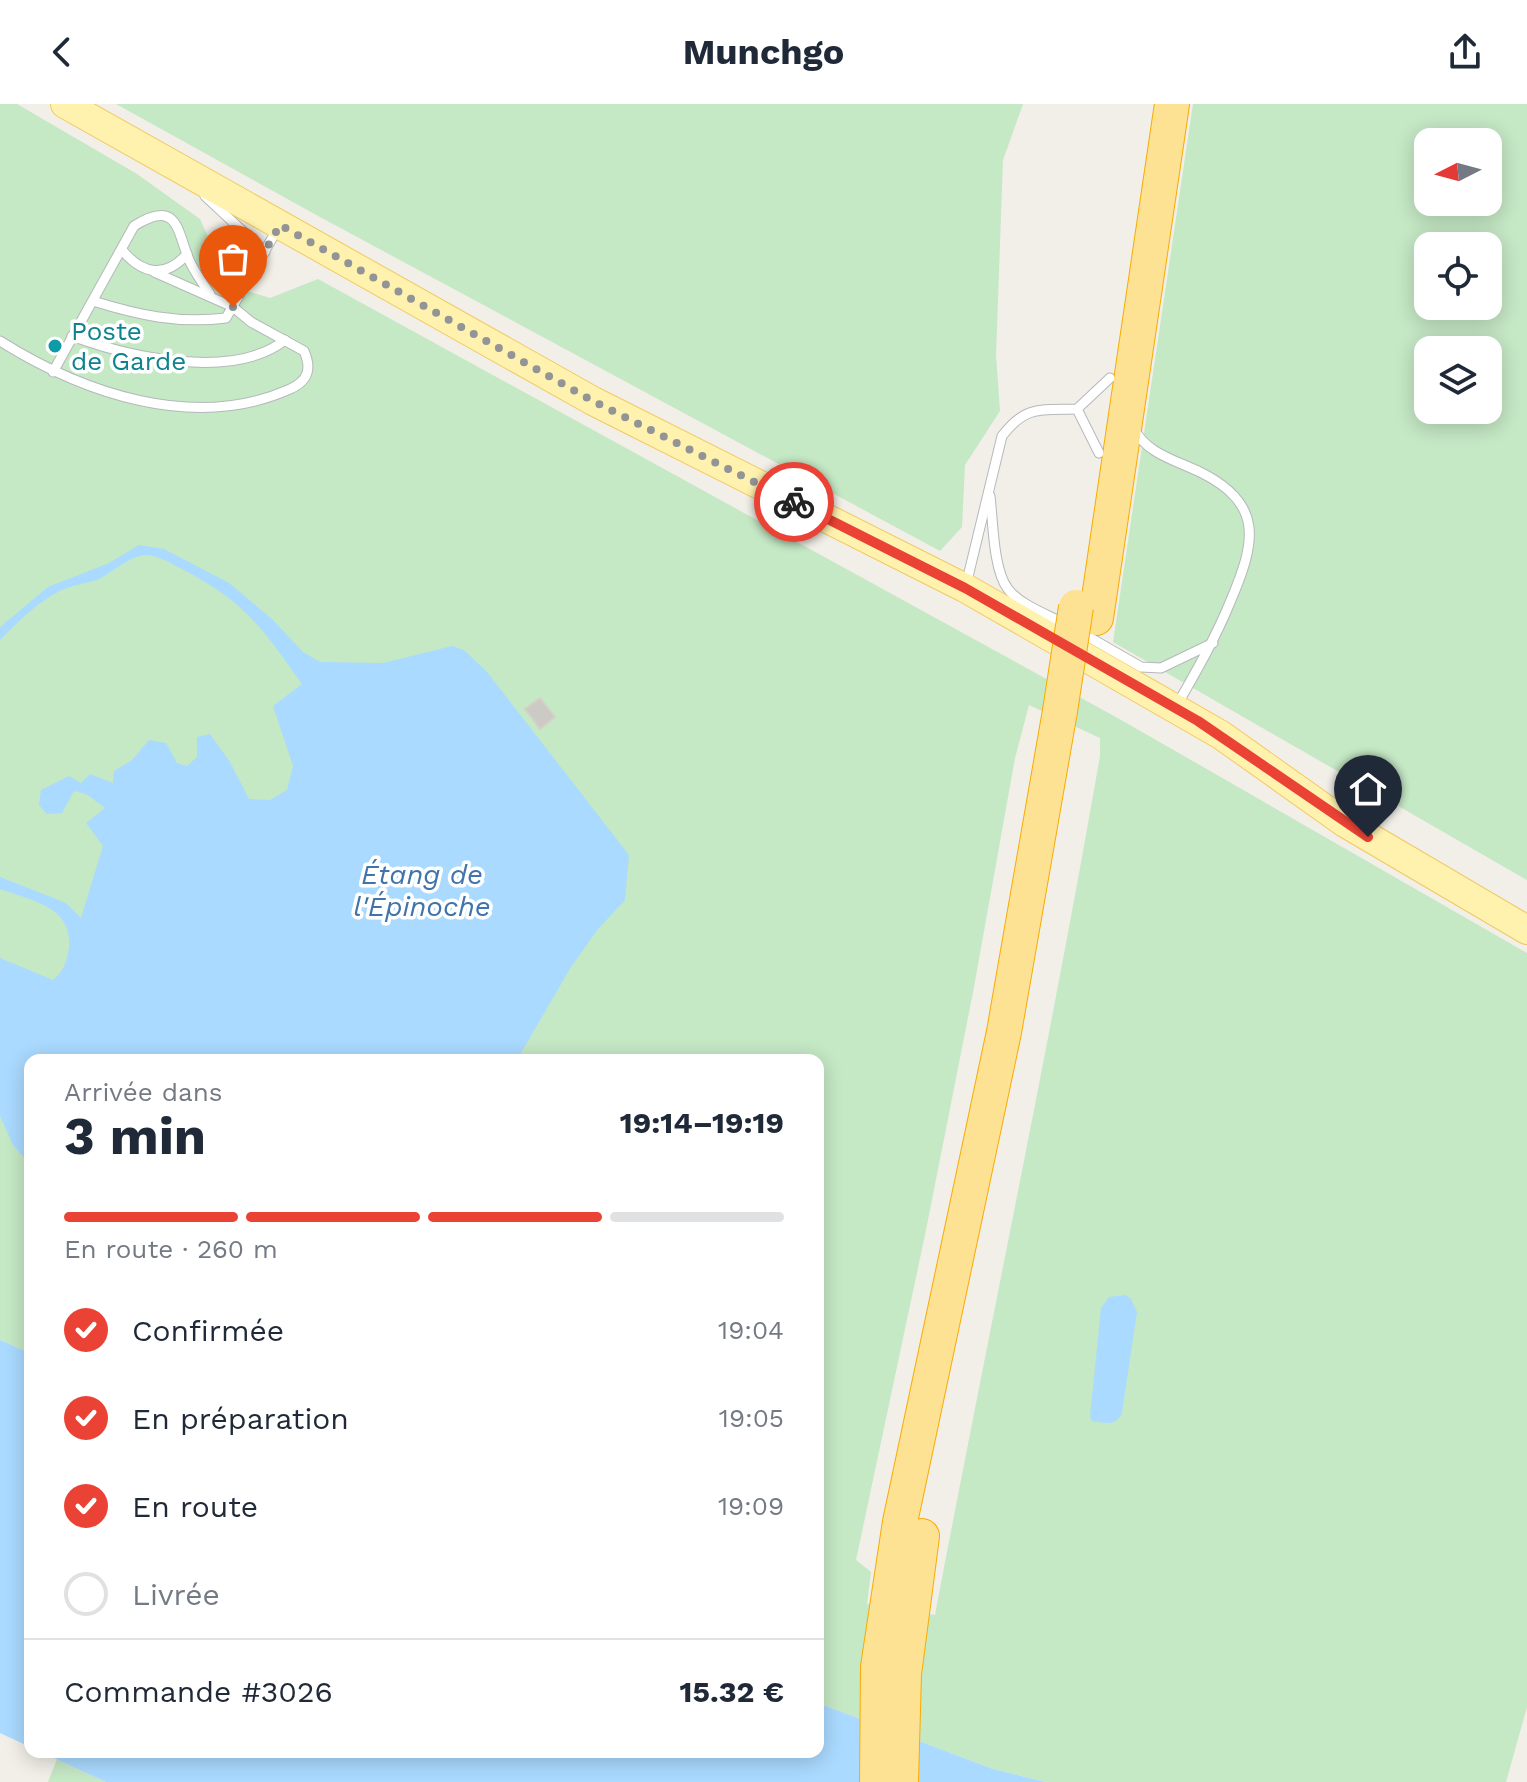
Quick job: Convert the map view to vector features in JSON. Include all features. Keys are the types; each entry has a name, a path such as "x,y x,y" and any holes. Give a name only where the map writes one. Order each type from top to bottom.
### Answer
{"highway":[{"path":"877,1782 878,1667 898,1610 938,1445 1025,1033 1108,461 1110,378 1150,104"},
{"path":"1108,461 1126,411 1172,104"},
{"path":"898,1610 904,1674 901,1782"}],"main road":[{"path":"65,104 593,401 965,588 1175,708 1271,768 1345,823 1527,930"}],"lane":[{"path":"166,162 265,252"},
{"path":"53,372 134,226 159,216 171,219 180,228 187,254 213,297"},
{"path":"93,301 148,317 197,322 226,318 280,225"},
{"path":"0,341 53,372 92,387 159,404 221,405 254,401 283,392 308,375 304,351 251,322 233,307 132,261 122,250"},
{"path":"154,272 178,265 187,254"},
{"path":"72,336 134,355 190,363 253,356 285,340"},
{"path":"965,588 990,496 1000,445 1014,421 1029,410 1077,409 1110,378"},
{"path":"1077,409 1108,461 1141,444"},
{"path":"1126,411 1141,444 1223,483 1244,508 1249,526 1248,559 1213,643 1175,708"},
{"path":"990,496 1000,573 1007,588 1016,597 1141,667 1161,668 1213,643"}],"green space":[{"path":"0,104 17,104 137,174 200,219 225,275 244,290 270,298 318,279 1123,721 1527,953 1527,1707 1506,1782 1046,1782 993,1769 824,1705 824,1054 24,1054 24,1350 0,1340","holes":["1029,705 1100,738 1100,756 1061,972 935,1615 867,1604 871,1572 856,1560 926,1230 1015,758"]},
{"path":"116,104 1023,104 1003,160 996,355 1000,411 965,465 962,527 940,551"},
{"path":"1193,104 1527,104 1527,880 1113,642"},
{"path":"57,1759 106,1782 48,1782"}],"water":[{"name":"Étang de l'Épinoche","path":"139,545 164,549 229,583 272,619 303,652 320,662 383,663 452,646 464,650 487,672 629,855 625,900 598,929 571,967 520,1054 24,1054 24,1157 13,1145 0,1116 0,958 53,980 60,974 69,947 68,933 57,914 37,902 0,889 0,877 66,903 81,918 103,846 86,823 105,808 86,794 74,791 62,813 47,814 39,805 41,790 69,776 81,783 90,774 113,783 114,771 132,760 149,740 166,743 177,763 187,766 197,757 197,737 210,734 230,762 249,799 270,800 287,790 293,766 273,706 302,684 275,646 236,604 202,580 163,559 140,556 97,580 62,590 36,606 0,640 0,627 48,587 109,563"},
{"path":"1125,1295 1131,1299 1137,1312 1122,1412 1114,1422 1092,1421 1101,1308 1109,1297"},
{"path":"0,1340 24,1350 24,1744 0,1733"},
{"path":"824,1705 993,1769 1046,1782 106,1782 54,1758 824,1758"}],"building":[{"path":"540,698 555,717 540,729 525,709"}],"way so far":[{"path":"233,307 280,225 593,401 794,502"}],"place":[{"name":"Poste de Garde","path":"55,346"}],"route":[{"path":"794,502 965,588 1198,721 1368,837"}]}
